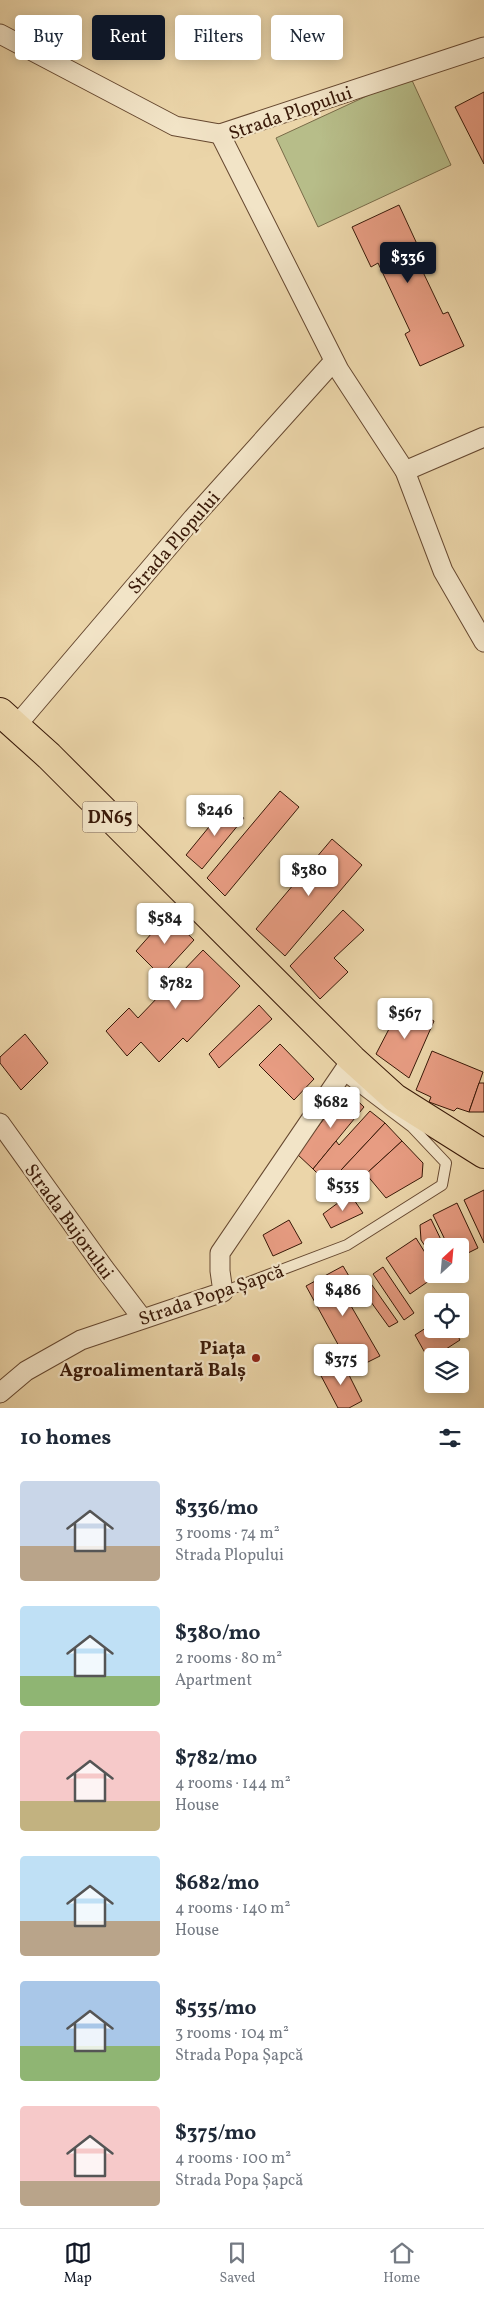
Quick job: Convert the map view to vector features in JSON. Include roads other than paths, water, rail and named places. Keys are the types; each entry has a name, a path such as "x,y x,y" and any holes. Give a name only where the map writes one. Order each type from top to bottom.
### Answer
{"main road":[{"name":"DN65","path":"8,719 49,756 347,1066 484,1154"},
{"path":"434,1123 484,1132"}],"street":[{"path":"0,34 176,126 220,134"},
{"name":"Strada Plopului","path":"484,47 220,134 334,361 405,471 443,571 484,642"},
{"name":"Strada Plopului","path":"8,719 334,361"},
{"path":"405,471 484,437"},
{"path":"223,1292 220,1253 347,1066"},
{"name":"Strada Bujorului","path":"0,1123 142,1318"},
{"name":"Strada Popa Șapcă","path":"0,1394 26,1371 81,1340 223,1292"}],"lane":[{"name":"Strada Popa Șapcă","path":"223,1292 347,1245 442,1185 446,1163 412,1126 347,1066"}],"place":[{"name":"Piața Agroalimentară Balș","path":"256,1358"}]}
